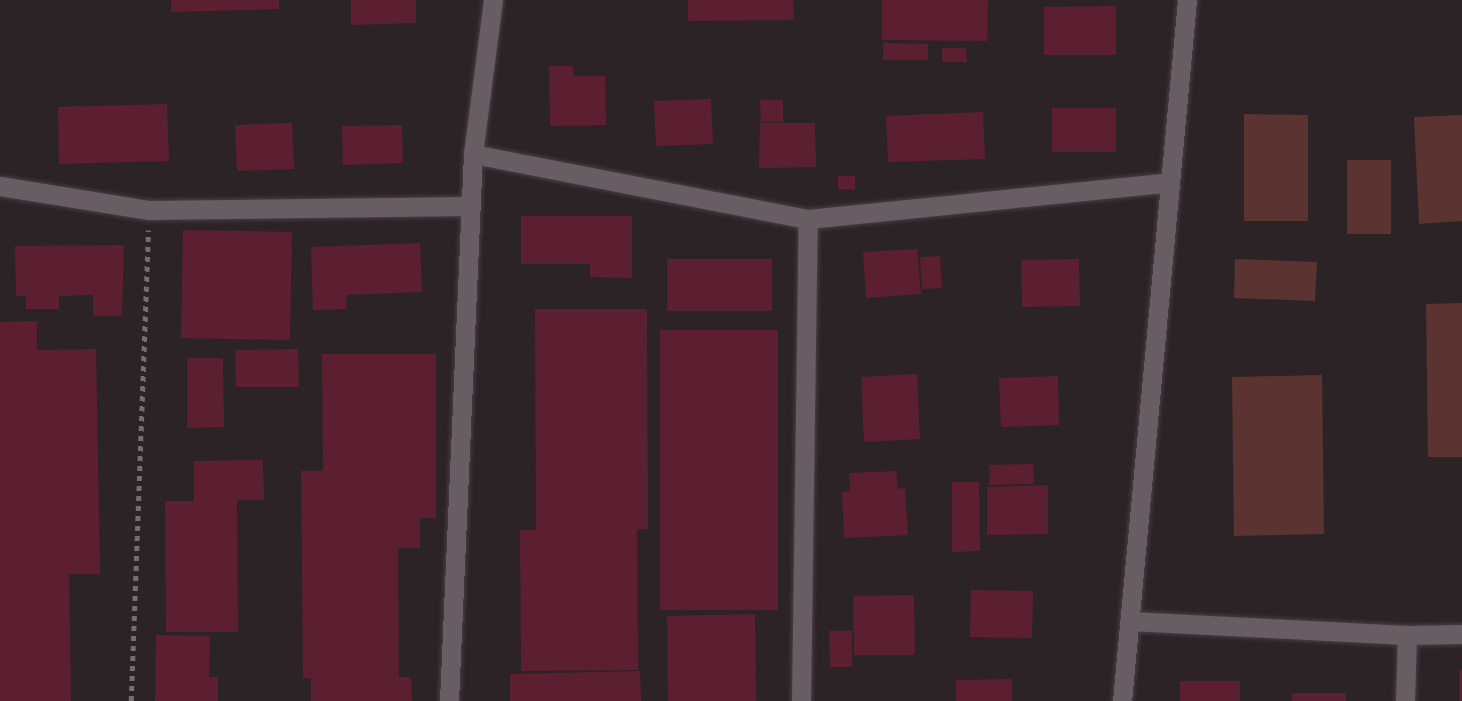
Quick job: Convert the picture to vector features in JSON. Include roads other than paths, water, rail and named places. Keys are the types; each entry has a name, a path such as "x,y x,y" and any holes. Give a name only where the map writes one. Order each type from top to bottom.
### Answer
{"street":[{"path":"449,701 473,154 493,0"},
{"path":"1122,701 1187,0"},
{"path":"473,154 808,219 1170,182"},
{"path":"0,186 149,210 470,206"},
{"path":"802,701 808,219"},
{"path":"1130,621 1407,635 1462,634"},
{"path":"1405,701 1407,635"}]}
